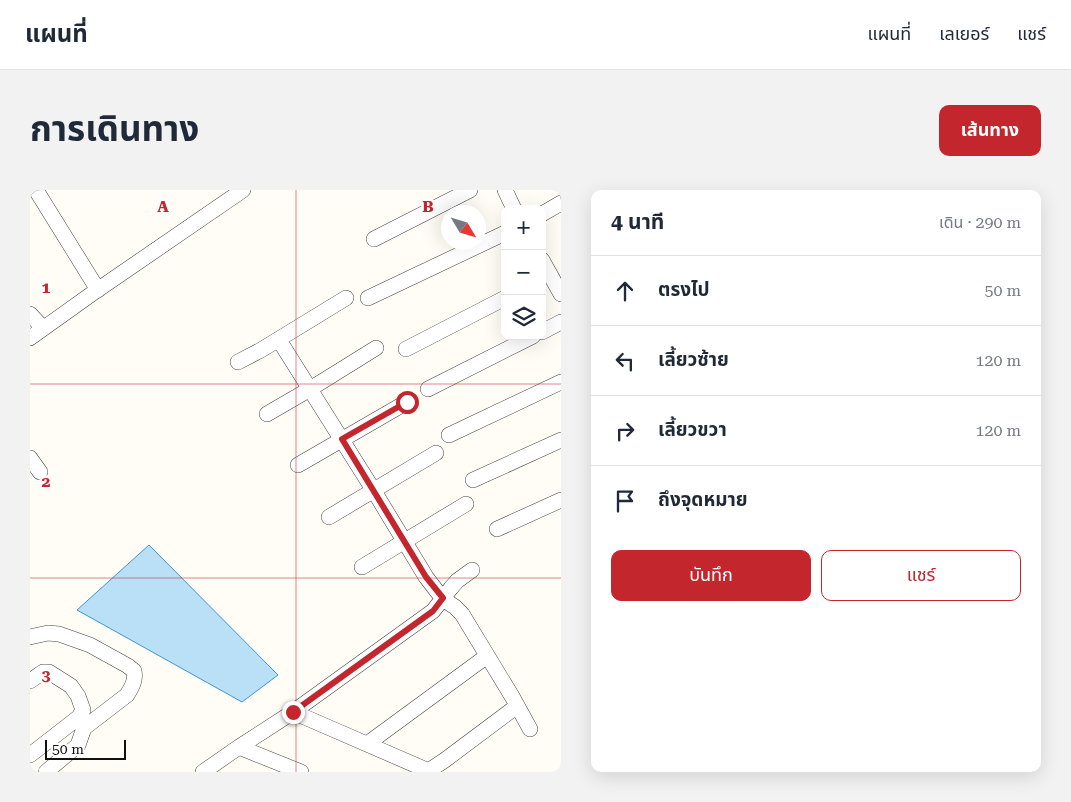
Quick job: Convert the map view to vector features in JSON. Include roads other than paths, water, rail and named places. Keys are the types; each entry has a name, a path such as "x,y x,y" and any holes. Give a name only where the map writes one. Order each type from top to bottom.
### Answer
{"street":[{"path":"36,190 98,290"},
{"path":"30,338 243,190"},
{"path":"374,239 470,190"},
{"path":"505,190 512,205"},
{"path":"546,212 561,203"},
{"path":"368,298 501,235"},
{"path":"551,273 561,294"},
{"path":"238,362 346,298"},
{"path":"406,350 501,300"},
{"path":"30,314 44,328"},
{"path":"546,330 561,322"},
{"path":"278,340 342,439 426,577 443,598 462,614 530,729"},
{"path":"428,389 525,340"},
{"path":"267,414 376,348"},
{"path":"449,436 561,382"},
{"path":"298,465 407,402"},
{"path":"473,480 561,440"},
{"path":"330,517 436,453"},
{"path":"30,458 40,472"},
{"path":"497,529 561,500"},
{"path":"362,567 466,504"},
{"path":"203,772 293,712 433,611 457,581 472,570"},
{"path":"30,637 48,633 59,634 90,645 128,666 134,672 135,678 132,688 127,695 84,728 78,745 46,772"},
{"path":"367,744 487,656"},
{"path":"30,681 43,672 49,672 71,686 78,696 83,710 79,717 30,754"},
{"path":"293,712 428,771 517,706"},
{"path":"239,747 301,772"}],"water":[{"path":"149,545 278,675 242,702 77,610"}]}
